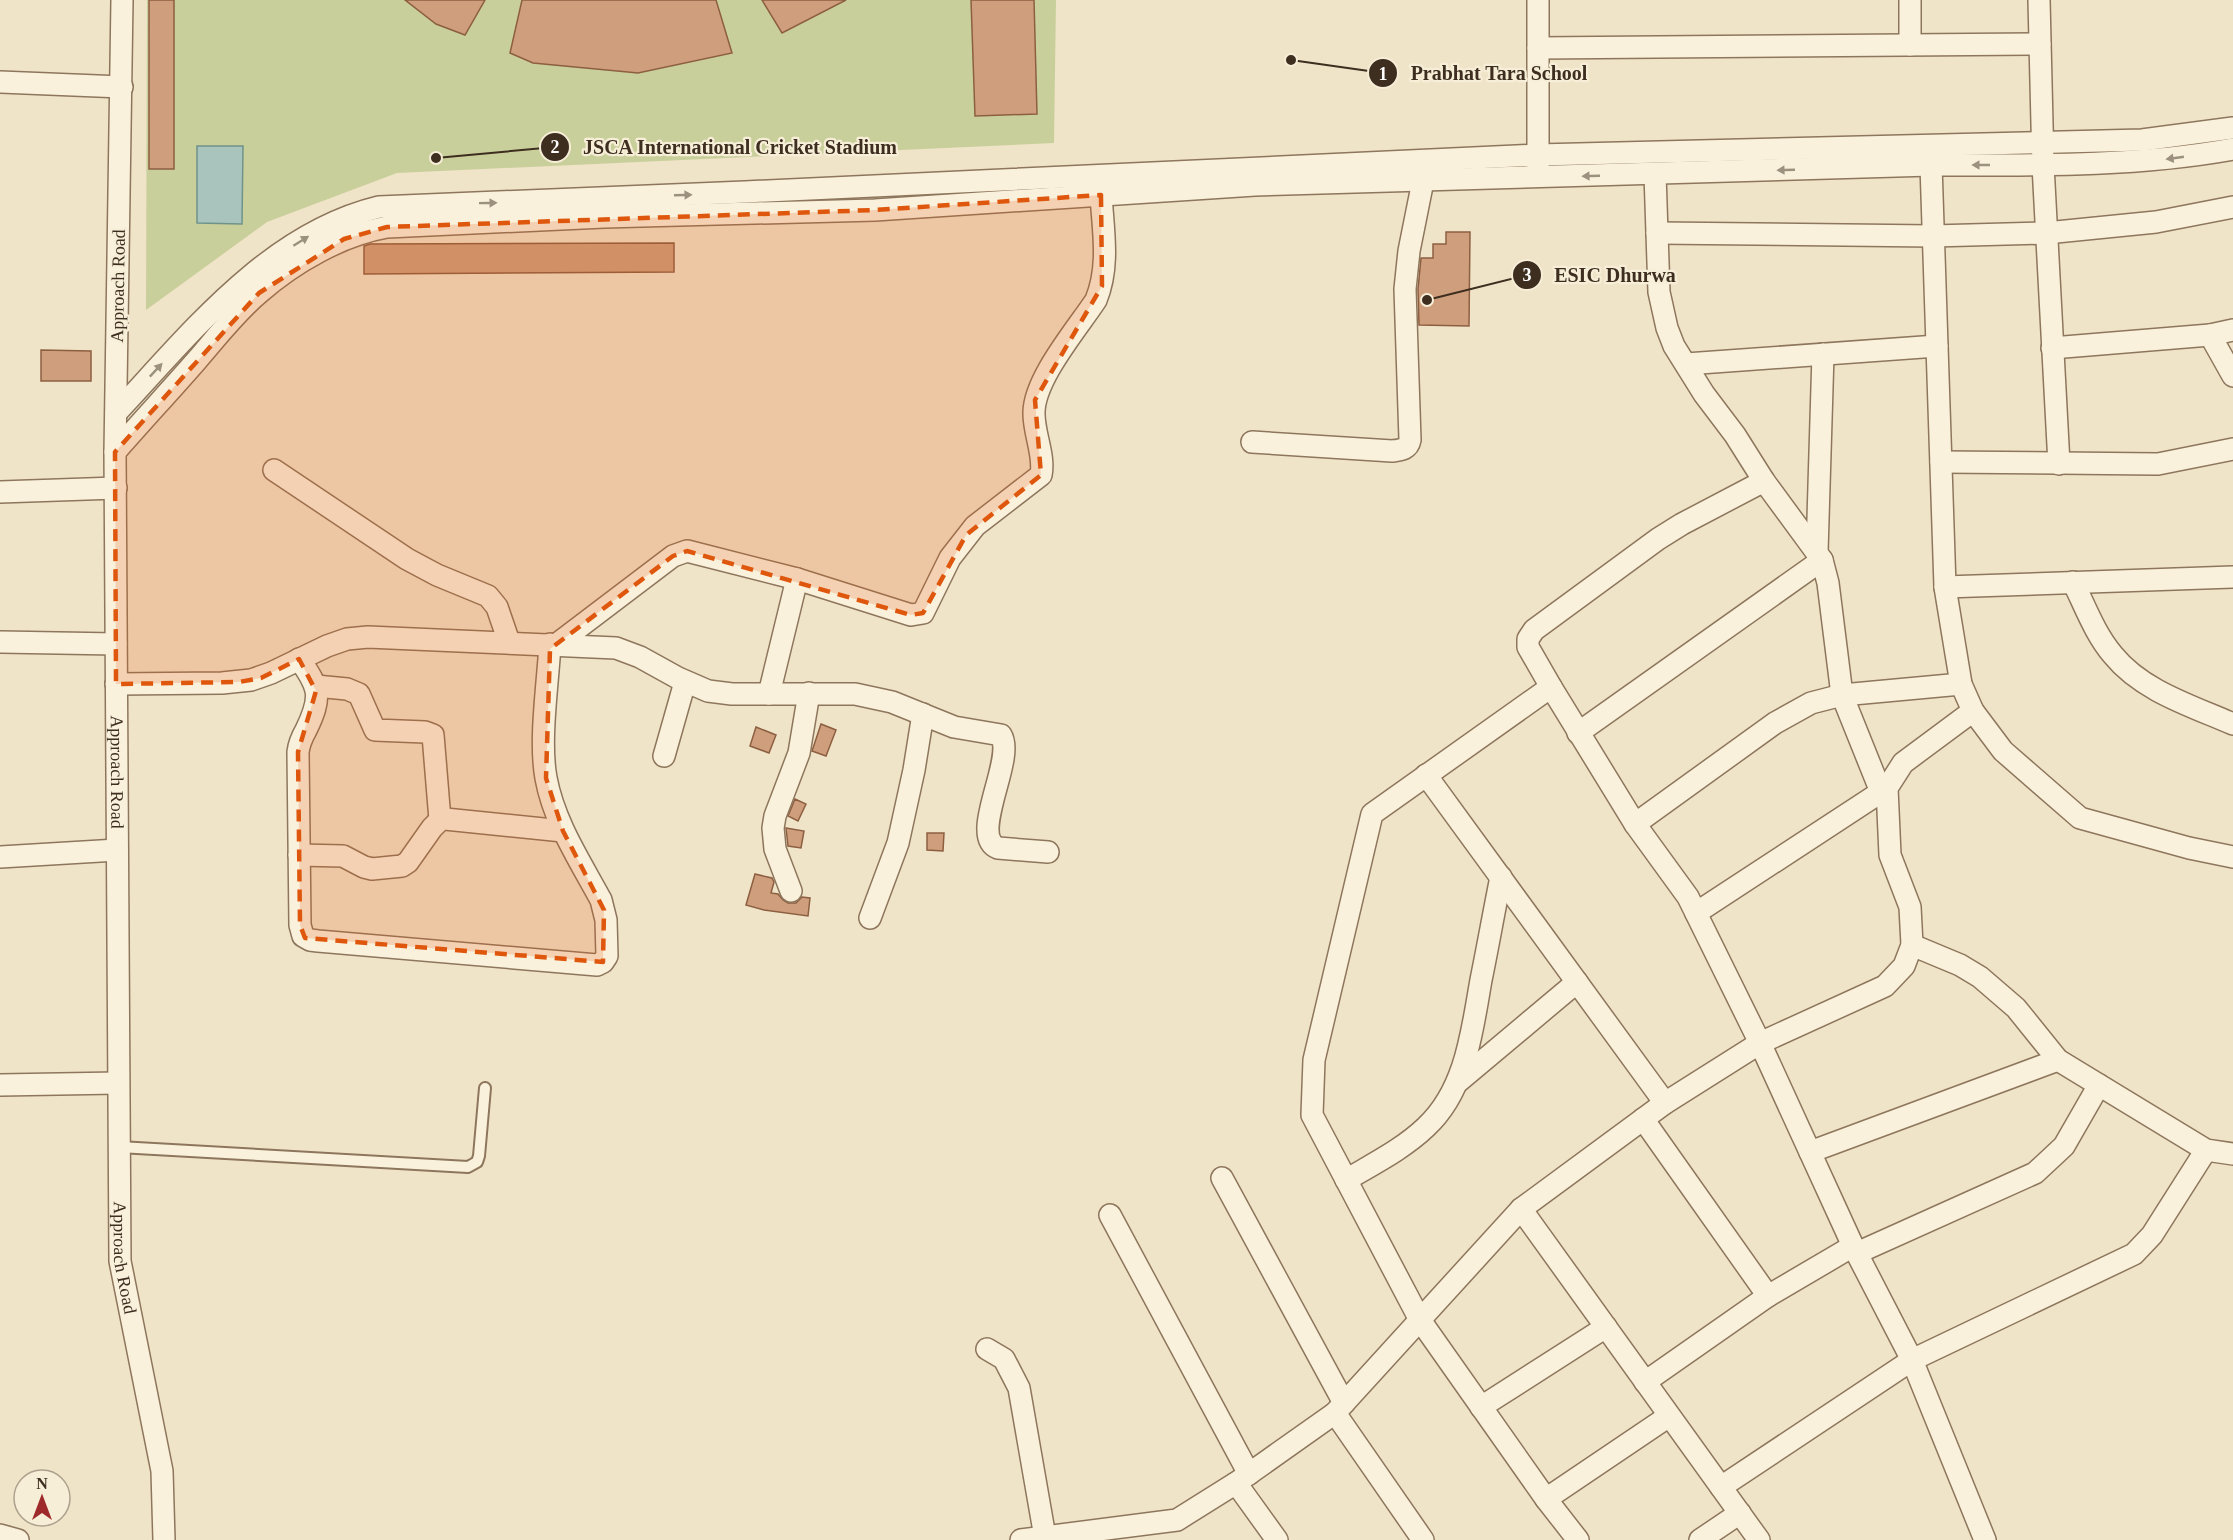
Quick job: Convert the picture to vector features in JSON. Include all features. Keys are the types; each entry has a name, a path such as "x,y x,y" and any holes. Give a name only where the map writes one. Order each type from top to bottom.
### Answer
{"street":[{"name":"Approach Road","path":"122,0 115,452 120,1261 162,1471 164,1540"},
{"path":"1538,0 1538,177"},
{"path":"1910,0 1910,45"},
{"path":"2039,0 2043,165 2059,464"},
{"path":"1538,48 2040,44"},
{"path":"0,82 122,87"},
{"path":"116,413 214,309 262,268 299,241 334,221 379,207 734,193 1538,155 2142,140 2233,128"},
{"path":"115,452 259,292 305,260 344,239 365,231 387,227 875,210 1255,185 2162,160 2233,149"},
{"path":"1931,165 1945,587 1961,684 1973,711 2003,751 2080,818 2189,848 2233,857"},
{"path":"1655,174 1662,311 1674,345 1764,482 1820,556"},
{"path":"1252,442 1392,451 1402,450 1408,446 1410,440 1405,289 1409,251 1423,181"},
{"path":"299,659 316,686 315,710 298,747 301,932 303,936 310,940 600,964 607,956 604,910 563,831 551,797 544,762 554,644 681,552 694,552 796,579 911,615 920,615 927,610 950,558 966,535 1037,479 1042,469 1034,414 1037,391 1096,300 1102,286 1105,260 1101,195"},
{"path":"1658,233 1933,236 2046,233 2156,222 2233,207"},
{"path":"2052,348 2210,335 2233,330"},
{"path":"2210,335 2233,376"},
{"path":"1686,364 1937,346"},
{"path":"1021,1540 1177,1520 1242,1479 1339,1408 1521,1209 1665,1103 1760,1043 1885,986 1904,966 1912,945 1910,907 1890,855 1884,790 1842,695 1828,583 1820,556 1823,354"},
{"path":"1941,462 2158,464 2233,448"},
{"path":"274,470 407,559 437,575 488,596 497,607 509,642"},
{"path":"1764,482 1666,534 1534,630 1528,639 1528,647 1635,824 1688,897 1696,912 1760,1043 1855,1250 1912,1360 1985,1540"},
{"path":"0,492 116,488"},
{"path":"1578,732 1820,556"},
{"path":"1945,587 2233,577"},
{"path":"769,694 796,579"},
{"path":"2073,582 2101,639 2126,669 2143,682 2181,702 2233,724"},
{"path":"116,684 245,681 271,673 347,639 368,636 616,648 640,657 685,682 719,693 855,694 892,702 954,727 995,733 1003,737 1004,744 1000,776 990,807 989,839 993,846 998,848 1048,852"},
{"path":"0,642 116,644"},
{"path":"664,756 685,682"},
{"path":"1635,824 1789,714 1818,700 1842,695 1961,684"},
{"path":"316,686 347,689 359,694 375,730 428,732 433,735 440,820"},
{"path":"1551,687 1372,814 1314,1060 1312,1115 1420,1320 1546,1499 1578,1540"},
{"path":"790,891 775,849 773,828 775,816 799,753 809,693"},
{"path":"1696,912 1884,790 1903,763 1973,711"},
{"path":"870,918 897,843 914,770 923,714"},
{"path":"1426,774 1665,1103"},
{"path":"299,855 343,856 368,868 402,866 408,862 440,820 452,819 563,831"},
{"path":"0,857 117,850"},
{"path":"1346,1180 1410,1141 1428,1126 1444,1107 1468,1054 1501,877"},
{"path":"1912,945 1960,965 1997,991 2016,1008 2058,1060 2206,1150 2233,1154"},
{"path":"1456,1083 1577,982"},
{"path":"1810,1152 2058,1060"},
{"path":"0,1085 118,1083"},
{"path":"1645,1382 1768,1296 1855,1250 2035,1173 2064,1146 2099,1085"},
{"path":"1643,1119 1768,1296"},
{"path":"1721,1487 1912,1360 2134,1254 2152,1235 2206,1150"},
{"path":"1221,1178 1339,1408 1423,1540"},
{"path":"1521,1209 1759,1540"},
{"path":"1110,1215 1242,1479 1277,1540"},
{"path":"1481,1407 1606,1327"},
{"path":"987,1349 1004,1359 1019,1388 1044,1537"},
{"path":"1546,1499 1670,1416"},
{"path":"1700,1540 1740,1513"},
{"path":"0,1535 18,1540"}],"lane":[{"path":"119,1147 468,1167 477,1162 485,1088"}],"highlighted area":[{"path":"1101,195 1102,286 1035,400 1041,475 966,535 923,613 911,615 687,551 673,556 550,649 546,778 563,831 604,910 603,962 305,938 300,925 298,752 316,691 299,659 261,678 239,682 116,684 115,452 259,293 344,239 387,227 875,210"}],"green space":[{"path":"147,0 1056,0 1054,143 397,173 267,222 146,310"}],"water":[{"path":"197,146 243,146 242,224 197,223"}],"building":[{"path":"149,0 174,0 174,169 149,169"},
{"path":"405,0 485,0 465,35 436,24"},
{"path":"522,0 716,0 732,53 638,73 533,63 510,53"},
{"path":"762,0 846,0 782,33"},
{"path":"971,0 1034,0 1037,114 975,116"},
{"path":"1446,232 1470,232 1469,326 1419,325 1418,289 1421,258 1433,258 1433,244 1446,244"},
{"path":"674,243 674,272 364,274 364,246 370,244"},
{"path":"41,350 91,351 91,381 41,381"},
{"path":"821,724 836,730 826,756 812,751"},
{"path":"756,727 776,735 769,753 750,746"},
{"path":"795,799 806,804 798,821 788,816"},
{"path":"786,828 804,831 801,848 788,846"},
{"path":"927,833 944,833 943,851 927,850"},
{"path":"755,874 772,878 774,882 771,893 778,894 788,903 796,903 802,897 810,898 808,916 746,905"}],"place":[{"name":"Prabhat Tara School","path":"1291,60"},
{"name":"JSCA International Cricket Stadium","path":"436,158"},
{"name":"ESIC Dhurwa","path":"1427,300"}]}
